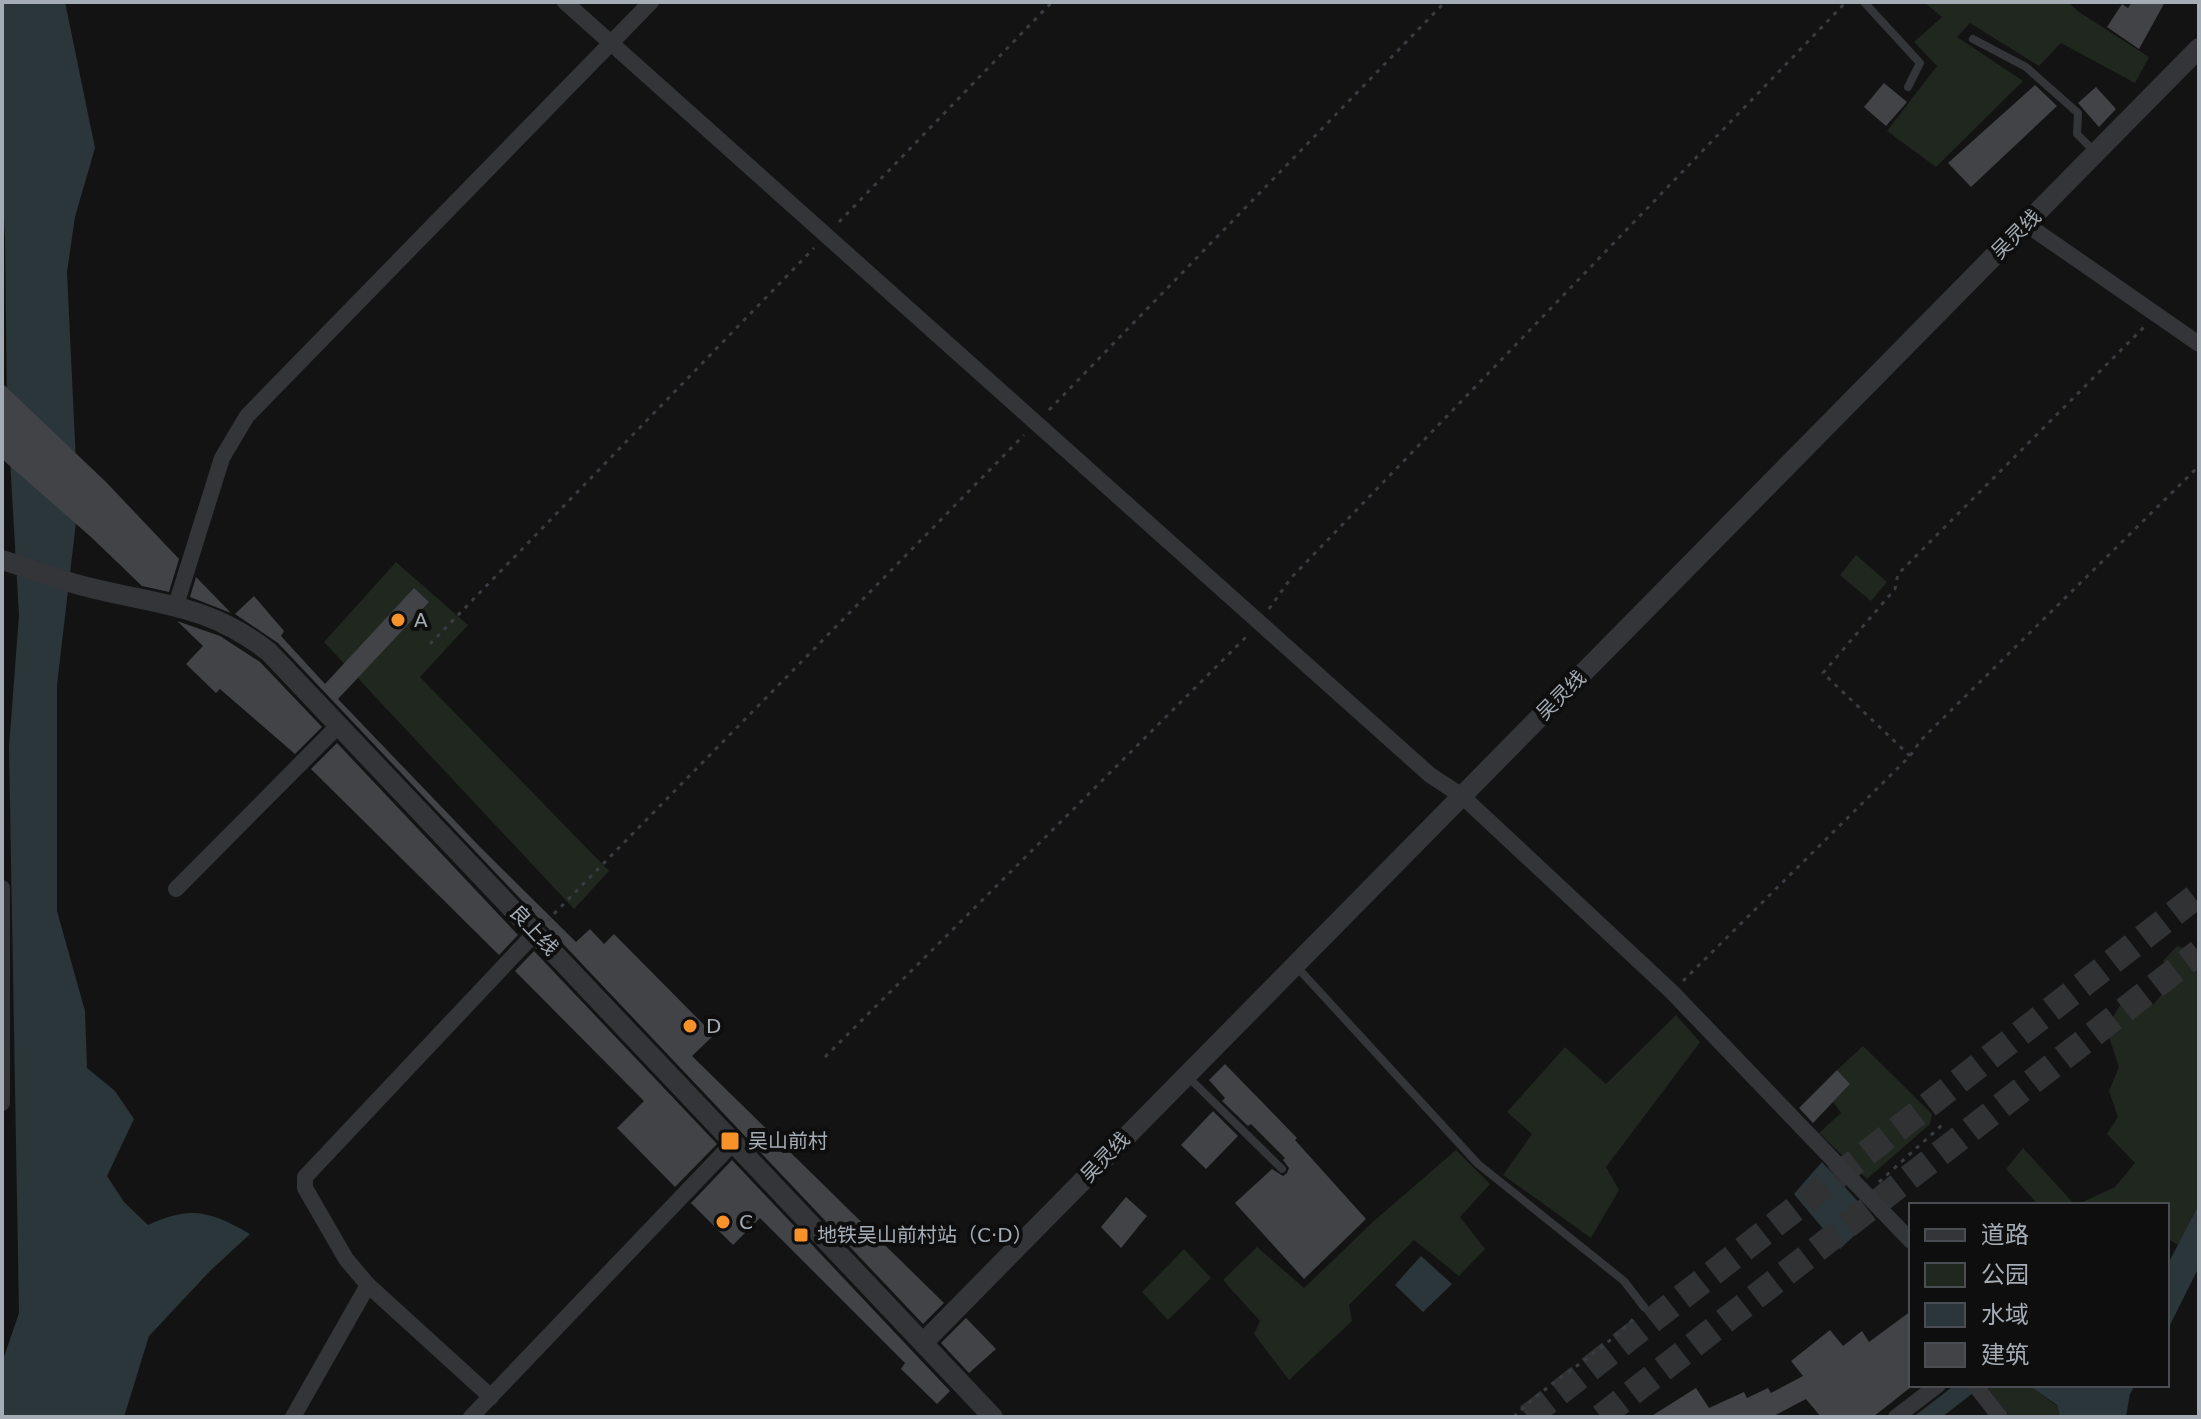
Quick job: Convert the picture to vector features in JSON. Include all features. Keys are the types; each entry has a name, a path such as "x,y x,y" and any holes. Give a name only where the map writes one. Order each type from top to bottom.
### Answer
{"street":[{"path":"565,2 1430,775 1462,796 1672,992 1909,1239"},
{"path":"176,605 222,458 247,416 651,2"},
{"name":"吴灵线","path":"923,1343 2199,48"},
{"path":"2026,224 2199,344"},
{"name":"良上线","path":"6,561 74,583 176,605 210,616 249,636 269,652 993,1417"},
{"path":"176,889 339,725"},
{"path":"2,888 2,1103"},
{"path":"491,1397 368,1285 346,1259 305,1188 305,1177 536,932"},
{"path":"471,1417 733,1143"},
{"path":"294,1417 368,1285"},
{"path":"1896,1417 1935,1387"},
{"path":"1979,1390 2000,1417"}],"lane":[{"path":"1864,2 1920,63 1908,87"},
{"path":"1973,39 2026,67 2078,113 2077,134 2096,153"},
{"path":"1295,964 1478,1164 1624,1281 1644,1307"},
{"path":"1186,1075 1282,1169"}],"path":[{"path":"430,644 1052,2"},
{"path":"536,932 1036,424 1445,2"},
{"path":"825,1057 1259,623 1291,578 1846,2"},
{"path":"1910,756 1823,673 1895,589 1898,574 2156,315"},
{"path":"1672,992 1910,756 1921,740 2199,466"},
{"path":"1867,1193 1942,1125"},
{"path":"1514,1417 1531,1399 1622,1331 1644,1307"}],"green space":[{"path":"1924,2 2068,2 2149,57 2135,83 2061,43 2039,66 1970,23 1957,37 2023,81 1936,167 1887,131 1937,66 1914,42 1942,17"},
{"path":"1856,555 1887,582 1871,601 1840,575"},
{"path":"396,562 468,625 420,677 609,871 574,909 324,642"},
{"path":"2177,946 2199,952 2199,1204 2178,1245 2169,1239 2169,1203 2080,1203 2115,1187 2135,1163 2107,1134 2118,1117 2109,1091 2119,1067 2106,1028 2124,999 2153,1005 2175,978 2163,961"},
{"path":"1676,1015 1700,1042 1606,1167 1619,1190 1591,1238 1503,1175 1532,1134 1507,1112 1565,1047 1606,1084"},
{"path":"1863,1046 1932,1114 1930,1124 1867,1179 1819,1133 1841,1113 1833,1102 1850,1084 1837,1070"},
{"path":"2023,1148 2073,1203 2037,1203 2006,1169"},
{"path":"1456,1150 1490,1184 1460,1217 1485,1249 1459,1276 1414,1240 1349,1305 1352,1321 1289,1380 1254,1334 1260,1321 1223,1280 1257,1247 1304,1288 1375,1220"},
{"path":"1184,1249 1211,1278 1168,1320 1142,1292"},
{"path":"2031,1387 2057,1406 2060,1417 2010,1417 1988,1388"}],"water":[{"path":"2,2 65,2 95,148 75,217 67,272 78,505 57,685 57,911 85,1011 87,1068 115,1091 134,1119 107,1176 124,1202 148,1225 176,1215 200,1213 224,1220 250,1234 149,1336 124,1417 2,1417 4,1357 19,1313 9,747 19,615 7,407"},
{"path":"1822,1162 1873,1218 1840,1249 1794,1194"},
{"path":"2199,1204 2199,1267 2169,1327 2169,1262"},
{"path":"1421,1256 1452,1284 1423,1312 1395,1285"},
{"path":"1952,1387 1990,1387 1977,1390 1942,1417 1913,1417"},
{"path":"2031,1387 2134,1387 2126,1417 2060,1417 2057,1405"}],"building":[{"path":"2132,2 2165,2 2139,49 2107,27 2122,4 2128,8"},
{"path":"1884,83 1907,102 1886,126 1864,107"},
{"path":"2035,85 2057,106 1971,187 1948,163"},
{"path":"2096,87 2116,109 2099,127 2078,103"},
{"path":"2,383 106,482 179,559 169,592 142,586 2,459"},
{"path":"196,577 231,613 190,597"},
{"path":"414,588 429,602 338,699 576,942 590,929 604,944 614,934 714,1035 692,1056 944,1303 923,1324 278,643 235,614 254,596 284,631 281,636 325,684"},
{"path":"177,621 220,636 260,662 322,727 295,754 220,689 216,693 186,664 203,646"},
{"path":"337,743 518,935 499,955 311,769"},
{"path":"534,951 717,1144 675,1187 617,1128 644,1101 515,971"},
{"path":"1225,1064 1297,1138 1295,1140 1366,1219 1304,1279 1235,1203 1272,1169 1283,1176 1289,1168 1283,1160 1285,1158 1251,1124 1248,1126 1222,1101 1225,1098 1209,1080"},
{"path":"1837,1070 1850,1084 1813,1123 1799,1108"},
{"path":"1213,1111 1238,1136 1206,1169 1181,1145"},
{"path":"732,1160 950,1391 937,1404 901,1369 905,1363 760,1218 733,1245 691,1203"},
{"path":"1126,1197 1147,1216 1121,1248 1101,1227"},
{"path":"1909,1312 1911,1387 1873,1417 1821,1417 1806,1399 1772,1417 1650,1417 1696,1388 1709,1408 1744,1392 1747,1398 1768,1388 1771,1393 1803,1376 1791,1361 1830,1330 1843,1346 1862,1331 1869,1342"},
{"path":"966,1318 996,1349 969,1373 941,1343"}],"tunnel":[{"path":"1528,1417 2199,894"},
{"path":"1601,1417 2199,952"}],"place":[{"name":"A","path":"398,620"},
{"name":"D","path":"690,1026"},
{"name":"吴山前村","path":"730,1141"},
{"name":"C","path":"723,1222"},
{"name":"地铁吴山前村站（C·D）","path":"801,1235"}]}
